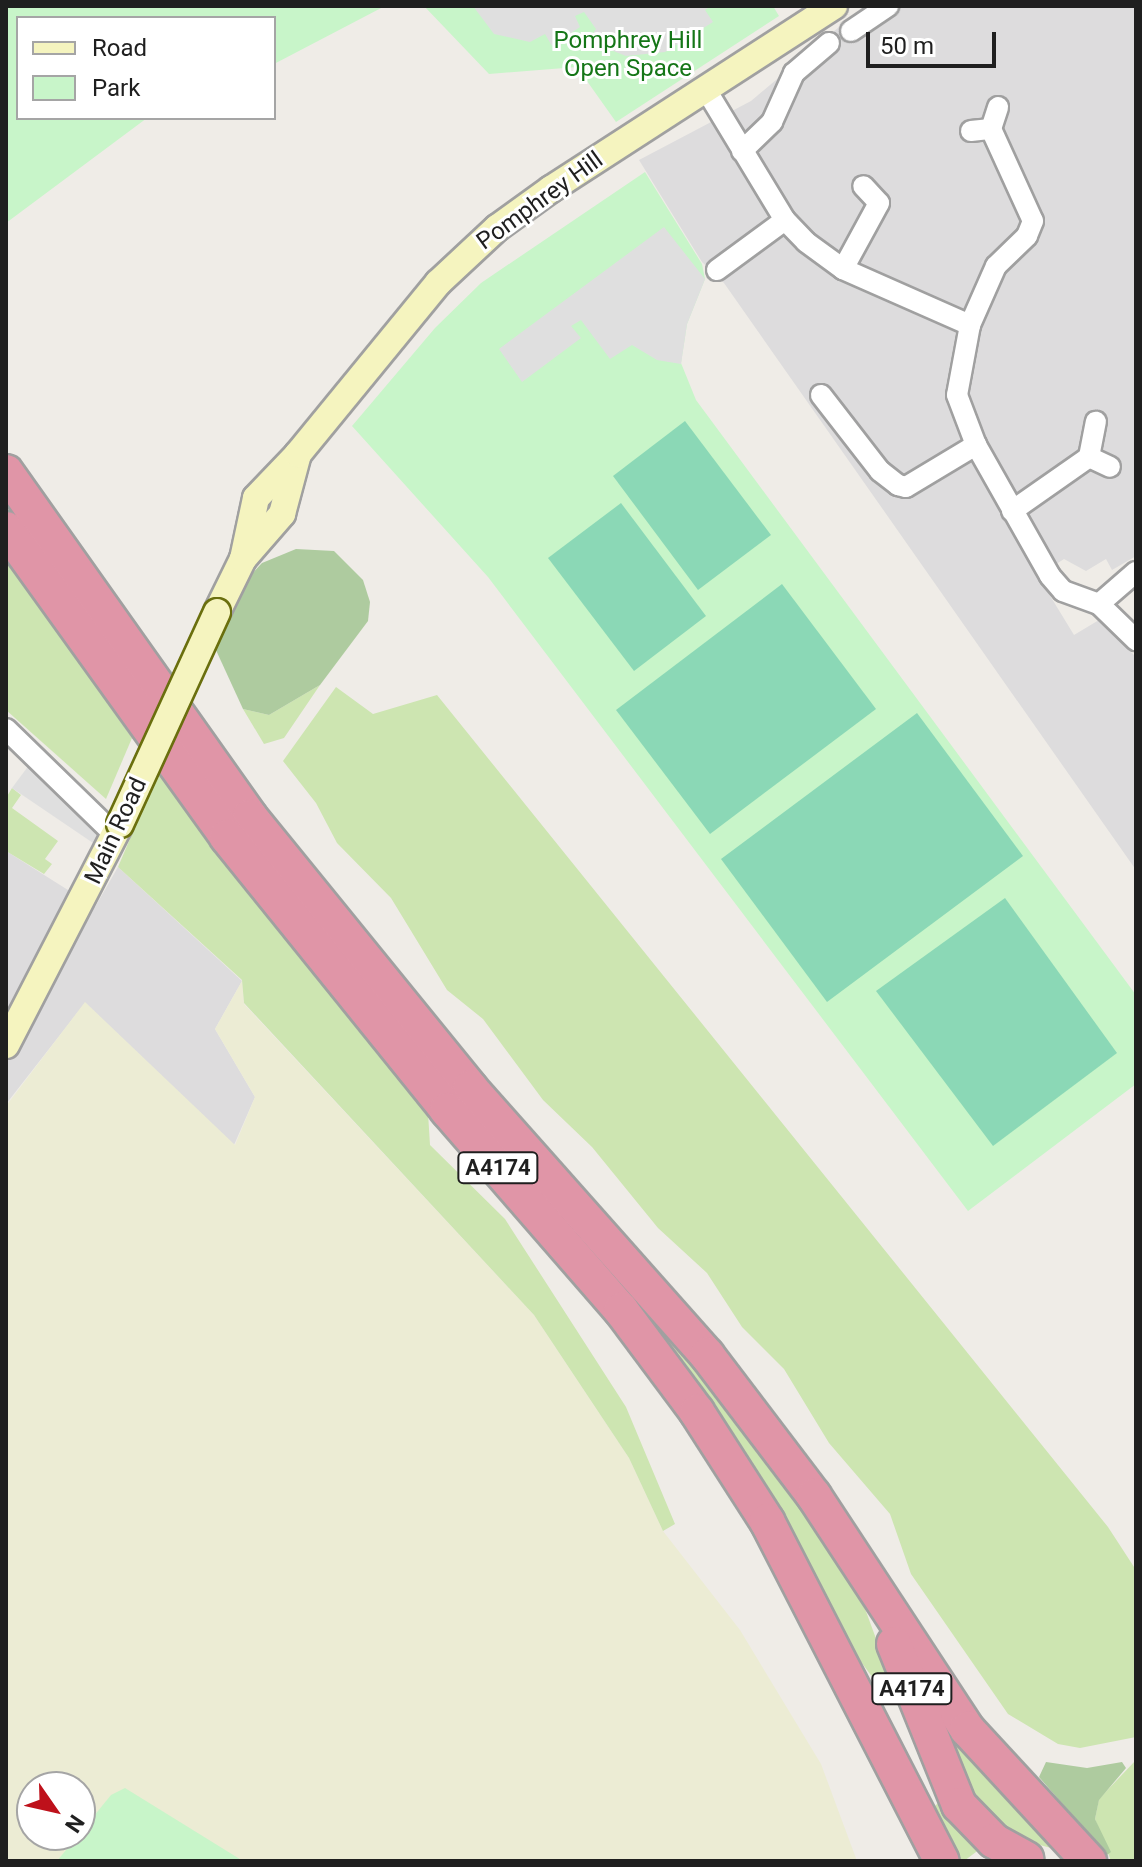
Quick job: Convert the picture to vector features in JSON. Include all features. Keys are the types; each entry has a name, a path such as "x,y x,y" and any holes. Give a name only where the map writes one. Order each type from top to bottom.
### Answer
{"highway":[{"name":"A4174","path":"6,472 63,560 250,817 470,1088 707,1355 865,1573 959,1805 994,1841 1024,1860"},
{"name":"A4174","path":"6,529 227,837 447,1110 621,1310 697,1412 767,1521 942,1861"},
{"path":"865,1573 967,1729 1089,1861"}],"main road":[{"name":"Pomphrey Hill","path":"217,612 243,559 282,514 298,454 438,283 497,228 705,88 834,6"},
{"name":"Main Road","path":"6,1045 117,830 217,612"}],"street":[{"path":"851,31 888,6"},
{"path":"742,151 772,122 794,73 829,43"},
{"path":"705,88 785,220 806,242 843,269 970,325"},
{"path":"998,107 981,130 1033,221 1027,236 996,266 970,325 957,395 976,445 1012,511 1063,591 1099,604 1136,640"},
{"path":"843,269 888,205 863,186"},
{"path":"717,270 785,220"},
{"path":"821,395 880,471 898,485 906,487 976,445"},
{"path":"1012,511 1089,457 1096,422"},
{"path":"1089,457 1110,467"},
{"path":"1099,604 1136,572"},
{"path":"6,729 117,830"}],"shaded area":[{"path":"473,6 711,6 705,10 713,22 665,52 626,56 588,41 596,29 584,12 575,16 580,27 552,46 545,34 530,42 494,34"},
{"path":"864,6 1136,6 1136,556 1112,570 1106,559 1086,571 1064,559 1038,576 1074,635 1099,620 1136,657 1136,870 724,283 702,262 639,160 751,101"},
{"path":"664,227 705,279 687,324 681,364 657,360 632,345 610,359 581,320 571,326 581,338 522,382 499,349"},
{"path":"35,757 101,821 96,845 12,788"},
{"path":"6,851 95,907 118,867 242,981 215,1029 255,1097 234,1145 85,1003 6,1104"}],"green space":[{"path":"6,6 385,6 276,63 276,16 16,16 16,120 144,120 6,223"},
{"name":"Pomphrey Hill Open Space","path":"424,6 773,6 779,16 616,122 577,67 489,74"},
{"path":"645,172 702,264 705,279 687,324 681,363 696,400 1136,995 1136,1084 968,1211 488,577 352,426 435,328 481,283"},
{"path":"685,421 771,535 698,590 613,476"},
{"path":"6,497 746,1426 857,1587 899,1701 890,1701 850,1647 806,1573 25,534 6,506"},
{"path":"621,503 706,616 634,671 548,558"},
{"path":"296,549 334,551 363,580 370,602 368,621 320,685 269,715 243,709 215,648 249,577 262,563"},
{"path":"6,558 132,738 106,799 6,710"},
{"path":"782,584 876,709 710,834 616,710"},
{"path":"320,685 284,738 264,744 243,709 269,715"},
{"path":"336,687 373,714 437,695 1108,1527 1136,1570 1136,1737 1080,1748 1058,1744 1008,1714 911,1574 890,1514 829,1443 784,1369 742,1327 707,1273 658,1228 592,1147 543,1100 483,1019 447,990 391,898 337,843 316,803 283,761"},
{"path":"917,713 1023,856 827,1002 721,859"},
{"path":"158,773 428,1113 430,1145 505,1219 626,1407 675,1524 663,1531 629,1458 534,1315 244,1003 242,980 118,867"},
{"path":"12,788 21,795 12,808 58,841 45,859 52,864 44,874 6,851 6,798"},
{"path":"1005,898 1117,1053 993,1146 876,991"},
{"path":"242,981 244,1004 534,1315 629,1458 663,1531 740,1630 821,1764 857,1861 6,1861 6,1106 85,1002 235,1145 255,1097 215,1029"},
{"path":"945,1726 1055,1849 1009,1837 980,1817"},
{"path":"1136,1760 1136,1861 1111,1861 1095,1819 1099,1799"},
{"path":"1046,1762 1087,1768 1122,1762 1126,1768 1099,1800 1095,1819 1111,1852 1107,1855 1039,1777"},
{"path":"125,1788 243,1861 57,1861 65,1851 96,1851 96,1813 111,1795"},
{"path":"940,1801 980,1849 964,1861 959,1861 935,1806"}]}
